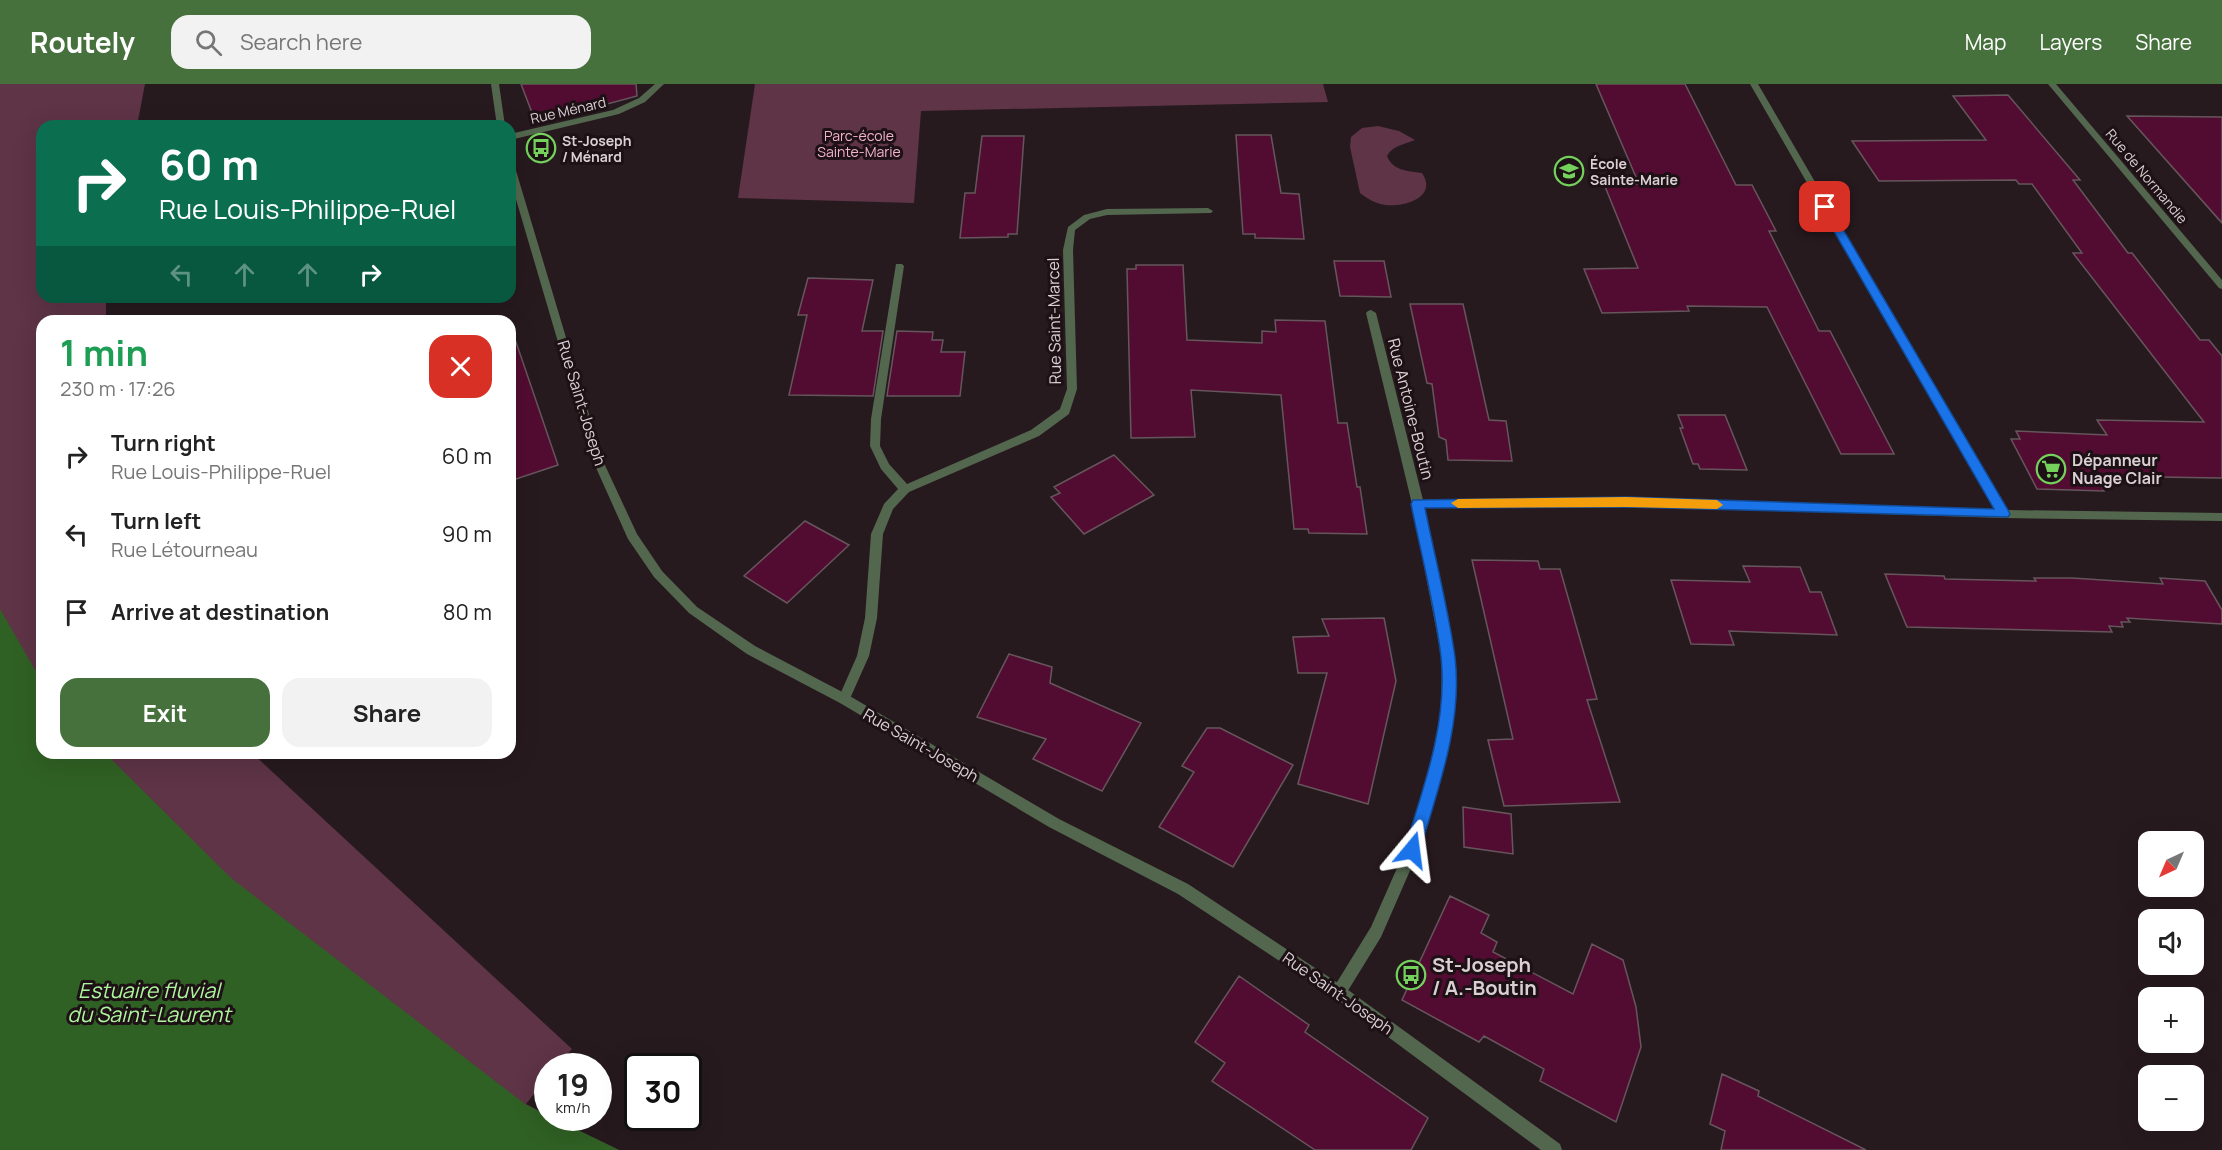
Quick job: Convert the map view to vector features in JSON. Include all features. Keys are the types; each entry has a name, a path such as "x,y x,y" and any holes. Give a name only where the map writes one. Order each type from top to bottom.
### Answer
{"street":[{"path":"495,84 500,120"},
{"name":"Rue Ménard","path":"516,136 616,112 642,99 660,84"},
{"path":"1754,84 2003,514"},
{"name":"Rue de Normandie","path":"2052,84 2222,286"},
{"name":"Rue Saint-Joseph","path":"516,184 598,460 632,536 658,574 693,610 751,650 844,699 1054,823 1183,889 1339,992 1554,1150"},
{"name":"Rue Saint-Marcel","path":"844,699 863,656 870,618 877,534 888,507 905,489 1035,433 1065,411 1072,389 1068,250 1071,230 1087,217 1107,212 1208,211"},
{"path":"899,266 876,419 875,446 885,466 905,489"},
{"name":"Rue Antoine-Boutin","path":"1339,992 1376,932 1412,850 1438,761 1447,711 1448,659 1418,504 1371,313"},
{"path":"1418,504 1626,502 2003,514 2222,517"}],"green space":[{"name":"Estuaire fluvial du Saint-Laurent","path":"0,84 145,84 138,120 36,120 36,303 106,303 106,315 36,315 36,759 258,759 572,1049 568,1053 534,1053 534,1094 526,1104 534,1108 534,1131 580,1131 619,1150 0,1150"},
{"name":"Parc-école Sainte-Marie","path":"755,84 1323,84 1328,102 921,111 914,203 738,198"},
{"path":"1378,126 1399,131 1415,140 1395,148 1387,156 1397,167 1422,173 1426,181 1426,188 1417,199 1402,204 1386,205 1372,201 1360,193 1350,147 1351,137 1362,128"}],"water":[{"name":"Estuaire fluvial du Saint-Laurent","path":"0,609 36,672 36,759 111,759 231,878 525,1104 534,1108 534,1131 580,1131 619,1150 0,1150"}],"building":[{"path":"521,84 636,84 637,96 536,123"},
{"path":"1596,84 1685,84 1736,185 1752,185 1776,231 1769,231 1819,331 1830,331 1894,454 1841,454 1767,307 1687,306 1689,311 1602,313 1584,269 1638,268 1604,184 1639,184"},
{"path":"2008,95 2080,180 2073,180 2128,253 2132,253 2200,340 2209,340 2222,356 2222,478 2096,476 2104,491 2037,489 2011,439 2020,439 2016,431 2107,435 2097,420 2204,422 2073,253 2082,253 2032,184 2019,184 2016,180 1879,181 1852,141 1986,140 1953,96"},
{"path":"2127,116 2222,117 2222,223"},
{"path":"1236,135 1271,135 1281,193 1299,194 1304,239 1255,238 1255,234 1243,234"},
{"path":"982,136 1024,136 1017,234 1008,234 1008,237 960,238 965,193 975,193"},
{"path":"1334,261 1384,261 1391,297 1340,296"},
{"path":"1136,265 1183,265 1187,340 1262,343 1262,331 1276,332 1275,320 1325,321 1338,423 1347,423 1367,534 1309,533 1308,529 1294,529 1281,395 1191,390 1195,437 1131,438 1127,269 1136,269"},
{"path":"808,278 873,280 862,331 883,331 873,396 789,395 807,315 798,315"},
{"path":"1410,304 1463,304 1489,420 1506,421 1512,461 1448,460 1446,440 1439,437 1432,384 1427,383"},
{"path":"897,331 933,332 932,340 943,340 941,352 965,352 960,396 887,396"},
{"path":"516,342 558,465 516,479"},
{"path":"1678,415 1725,415 1747,470 1700,469 1698,464 1693,464 1680,428 1683,428"},
{"path":"1114,455 1154,495 1084,534 1051,497 1060,493 1054,487"},
{"path":"805,521 849,545 787,603 744,576"},
{"path":"1472,560 1538,561 1540,569 1560,569 1597,699 1587,700 1620,802 1504,806 1488,740 1513,739"},
{"path":"1743,566 1800,567 1810,592 1821,592 1837,635 1729,631 1734,645 1691,644 1671,580 1750,582"},
{"path":"1885,574 1944,576 1945,579 2036,581 2034,578 2072,578 2163,584 2160,578 2205,581 2222,610 2222,624 2127,618 2130,622 2121,622 2123,627 2109,626 2112,632 1907,627"},
{"path":"1384,618 1396,681 1368,804 1298,784 1327,673 1298,673 1293,637 1329,636 1322,619"},
{"path":"1009,654 1052,667 1050,683 1141,723 1102,791 1033,759 1046,739 977,717"},
{"path":"1207,728 1220,728 1293,765 1233,867 1159,827 1194,772 1182,766"},
{"path":"1463,807 1511,814 1513,854 1464,847"},
{"path":"1450,896 1489,915 1481,933 1497,942 1493,952 1573,994 1592,944 1623,960 1636,1007 1641,1047 1616,1122 1540,1081 1544,1069 1484,1036 1479,1042 1402,1000"},
{"path":"1239,976 1309,1025 1305,1032 1428,1118 1411,1150 1315,1150 1212,1081 1225,1063 1195,1042"},
{"path":"1722,1074 1759,1091 1758,1096 1866,1150 1721,1150 1725,1131 1710,1124"}],"slow traffic":[{"path":"1458,503 1626,502 1717,505"}],"place":[{"name":"St-Joseph / Ménard","path":"541,148"},
{"name":"École Sainte-Marie","path":"1569,171"},
{"name":"Dépanneur Nuage Clair","path":"2051,469"},
{"name":"St-Joseph / A.-Boutin","path":"1411,975"}],"route":[{"path":"1412,850 1438,761 1448,693 1448,659 1418,504 1626,502 2003,514 1825,207"}]}
